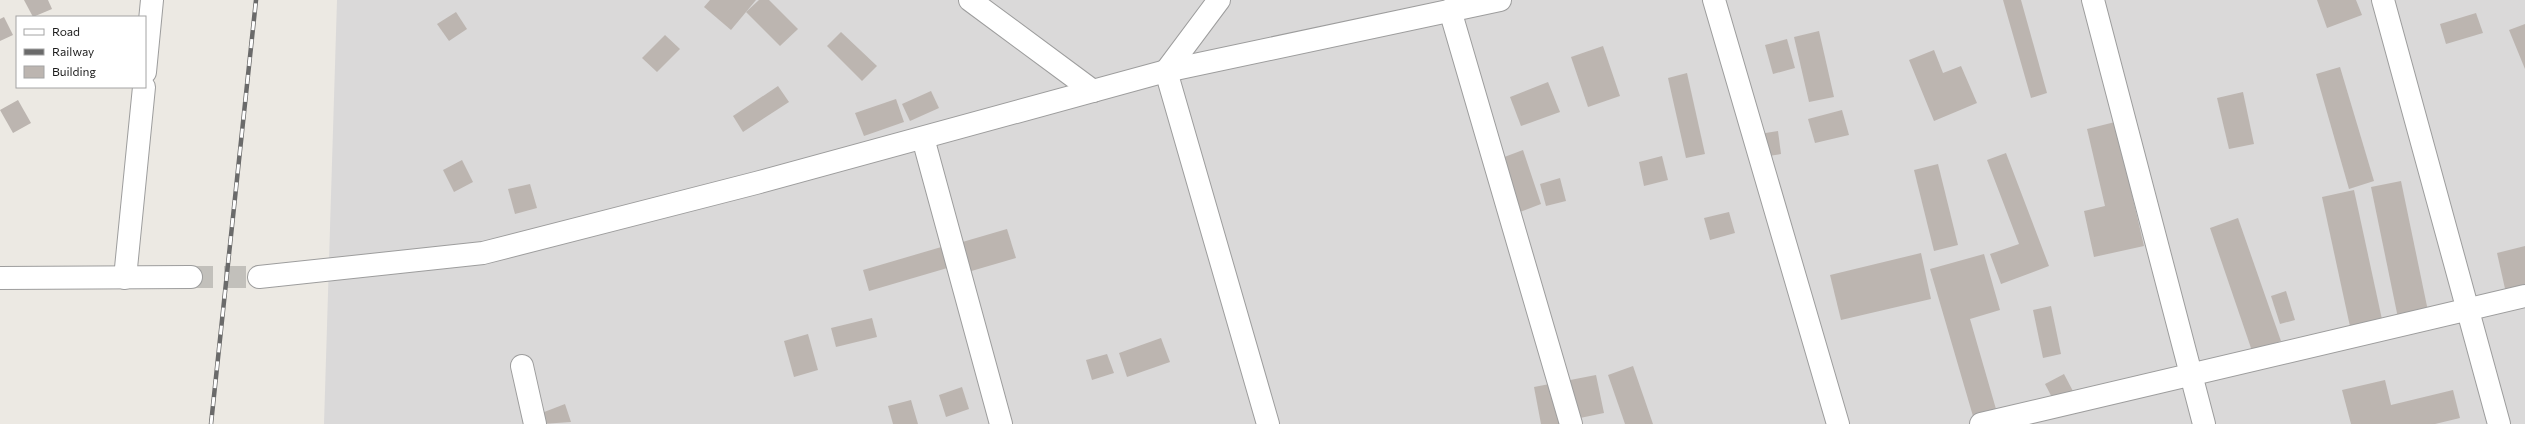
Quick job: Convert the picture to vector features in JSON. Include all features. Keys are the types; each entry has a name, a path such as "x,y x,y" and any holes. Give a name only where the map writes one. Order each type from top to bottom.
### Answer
{"street":[{"path":"146,62 152,0"},
{"path":"970,0 1093,91"},
{"path":"1166,71 1219,0"},
{"path":"259,277 483,254 923,138 1166,71 1500,0"},
{"path":"1714,0 1838,424"},
{"path":"2093,0 2204,424"},
{"path":"2383,0 2500,424"},
{"path":"1450,10 1571,424"},
{"path":"1166,71 1268,424"},
{"path":"125,278 144,88"},
{"path":"923,138 1001,424"},
{"path":"0,278 191,277"},
{"path":"1982,424 2525,296"},
{"path":"522,366 536,424"}],"shaded area":[{"path":"337,0 2525,0 2525,424 324,424"}],"building":[{"path":"24,0 48,0 52,9 32,16"},
{"path":"710,0 756,0 731,30 704,7"},
{"path":"759,0 769,0 798,29 780,46 746,12"},
{"path":"2003,0 2021,0 2047,93 2031,98"},
{"path":"2317,0 2356,0 2362,15 2327,28"},
{"path":"456,12 467,29 449,41 437,24"},
{"path":"2476,13 2483,33 2446,44 2440,24"},
{"path":"4,17 13,35 0,41 0,19"},
{"path":"2525,24 2525,69 2509,30"},
{"path":"1819,31 1834,97 1809,102 1794,37"},
{"path":"841,32 877,66 862,81 827,46"},
{"path":"665,35 680,49 657,72 642,58"},
{"path":"1787,39 1795,68 1773,74 1765,45"},
{"path":"1603,46 1620,96 1588,107 1571,57"},
{"path":"1934,50 1943,73 1961,66 1977,103 1934,121 1909,60"},
{"path":"2340,67 2374,181 2349,189 2316,74"},
{"path":"1687,73 1705,154 1686,158 1668,78"},
{"path":"1548,82 1560,112 1521,126 1510,97"},
{"path":"778,86 789,102 743,132 733,116"},
{"path":"931,91 939,108 910,121 902,104"},
{"path":"2243,92 2254,144 2229,149 2217,98"},
{"path":"896,99 904,122 864,136 855,113"},
{"path":"18,100 31,123 13,133 0,110"},
{"path":"1842,110 1849,135 1815,143 1808,119"},
{"path":"2115,122 2144,246 2094,257 2084,211 2105,206 2087,129"},
{"path":"1778,131 1781,154 1756,158 1753,135"},
{"path":"1523,150 1541,204 1517,213 1499,159"},
{"path":"2006,153 2049,266 2001,284 1990,254 2019,244 1987,160"},
{"path":"1662,156 1668,180 1644,186 1639,162"},
{"path":"462,160 473,182 454,192 443,170"},
{"path":"1938,164 1958,245 1934,251 1914,170"},
{"path":"1560,178 1566,201 1546,206 1540,184"},
{"path":"2401,181 2428,311 2398,318 2371,187"},
{"path":"530,184 537,208 515,214 508,189"},
{"path":"2354,190 2383,324 2351,331 2322,197"},
{"path":"1729,212 1735,233 1710,240 1704,218"},
{"path":"2238,218 2281,341 2252,351 2210,228"},
{"path":"1007,229 1016,258 968,272 959,243"},
{"path":"955,243 961,264 869,291 863,270"},
{"path":"2525,246 2525,289 2506,293 2497,253"},
{"path":"1921,253 1931,299 1841,320 1830,275"},
{"path":"1984,254 2000,310 1970,319 1998,416 1975,423 1930,269"},
{"path":"2286,291 2295,320 2280,324 2271,296"},
{"path":"2051,306 2061,354 2043,358 2033,310"},
{"path":"872,318 877,337 836,347 831,328"},
{"path":"808,334 818,370 794,377 784,341"},
{"path":"1161,338 1170,362 1127,377 1119,353"},
{"path":"1107,354 1114,373 1092,380 1086,360"},
{"path":"1633,366 1653,424 1625,424 1608,375"},
{"path":"2064,374 2076,397 2057,407 2045,384"},
{"path":"1596,375 1604,413 1580,418 1582,424 1541,424 1534,387"},
{"path":"2385,380 2391,405 2453,390 2460,418 2435,424 2351,424 2342,390"},
{"path":"962,387 969,409 946,417 939,395"},
{"path":"911,400 918,424 893,424 888,406"},
{"path":"565,404 571,422 542,424 539,414"}],"tunnel":[{"path":"191,277 259,277"}],"railway":[{"path":"211,424 256,0"}]}
